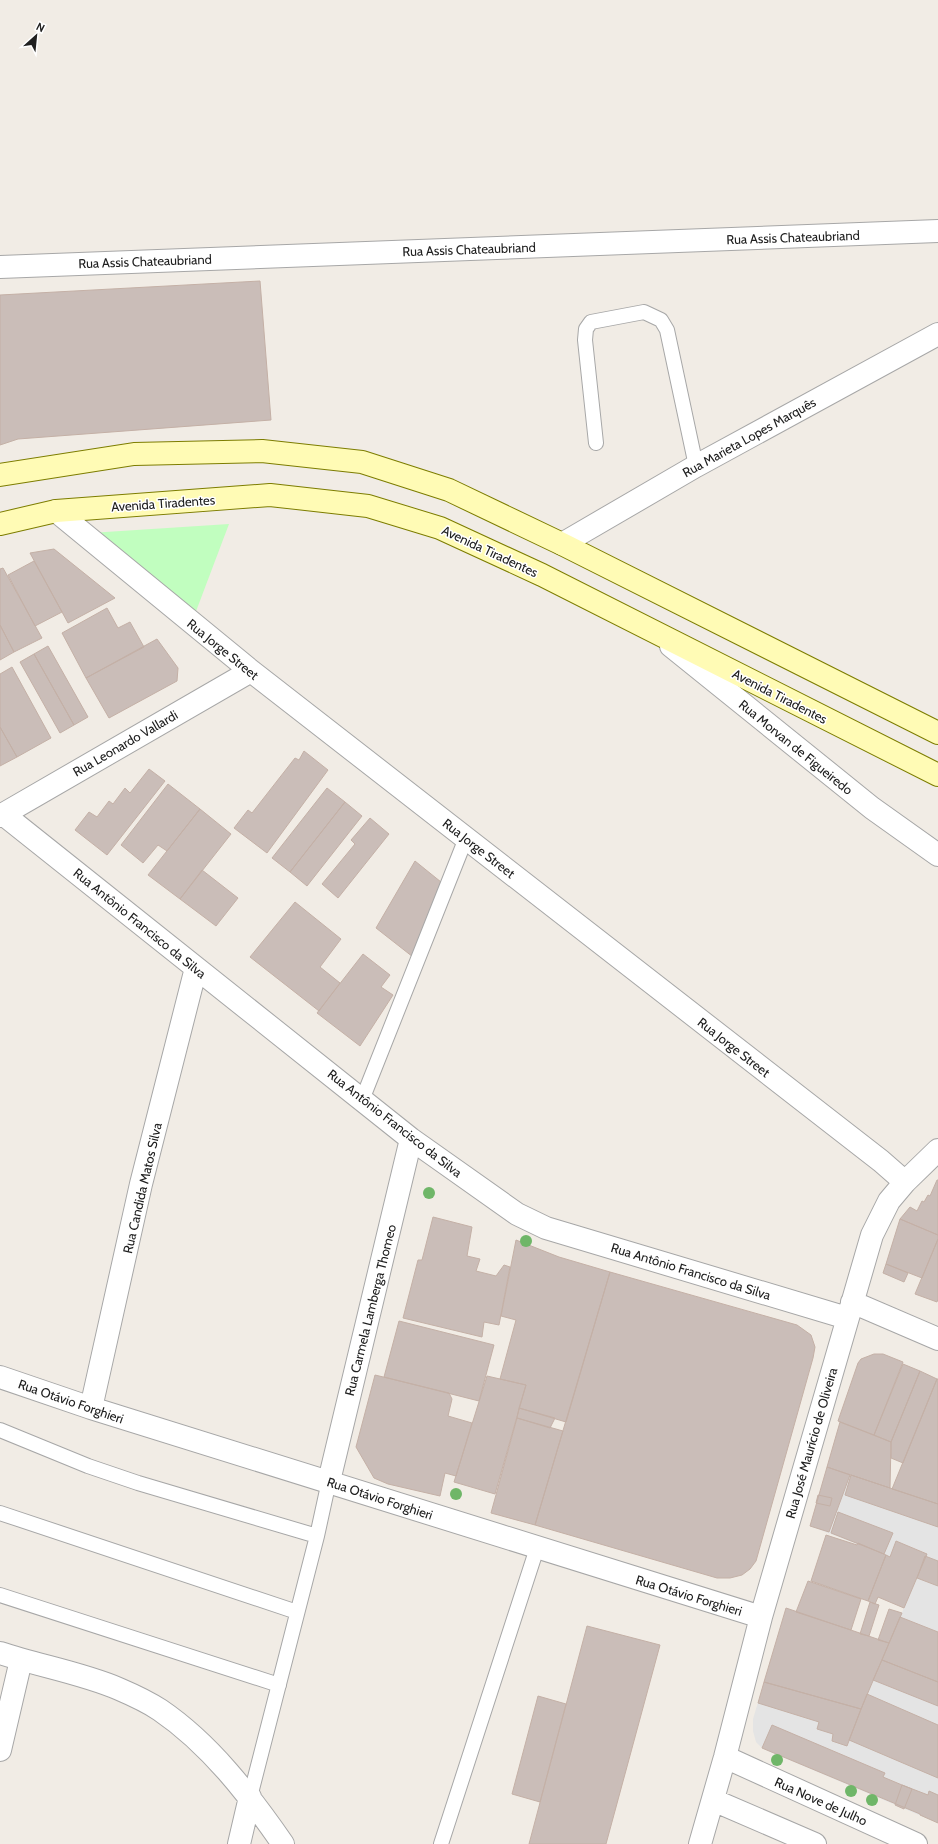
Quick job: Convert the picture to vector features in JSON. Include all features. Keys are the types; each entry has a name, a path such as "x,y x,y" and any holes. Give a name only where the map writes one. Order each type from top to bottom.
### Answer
{"main road":[{"path":"0,475 134,454 262,451 362,462 449,490 562,544 938,733"},
{"name":"Avenida Tiradentes","path":"0,524 56,510 270,495 368,506 440,528 542,575 658,635 938,775"}],"street":[{"name":"Rua Assis Chateaubriand","path":"0,267 938,231"},
{"name":"Rua Marieta Lopes Marquês","path":"562,544 696,466 938,334"},
{"name":"Rua Jorge Street","path":"56,510 251,671 881,1161 905,1182"},
{"name":"Rua Morvan de Figueiredo","path":"658,635 860,798 938,855"},
{"name":"Rua Leonardo Vallardi","path":"2,815 251,671"},
{"name":"Rua Antônio Francisco da Silva","path":"2,815 411,1139 517,1214 546,1228 849,1310 938,1339"},
{"name":"Rua Candida Matos Silva","path":"91,1408 141,1184 196,968"},
{"name":"Rua Carmela Lamberga Thomeo","path":"329,1481 411,1139"},
{"name":"Rua José Maurício de Oliveira","path":"700,1844 725,1757 761,1617 872,1235 889,1201 905,1182 938,1150"},
{"name":"Rua Otávio Forghieri","path":"0,1377 91,1408 761,1617"},
{"path":"0,1653 118,1689 159,1710 194,1737 250,1797 283,1844"},
{"path":"0,1750 21,1660"},
{"name":"Rua Nove de Julho","path":"725,1757 916,1844"},
{"path":"239,1844 250,1797"},
{"path":"713,1800 815,1844"}],"lane":[{"path":"596,443 585,340 586,329 591,322 644,312 661,320 667,330 696,466"},
{"path":"362,1100 466,838"},
{"path":"0,1430 88,1466 138,1483 317,1536"},
{"path":"250,1797 317,1536 329,1481"},
{"path":"0,1513 297,1612"},
{"path":"440,1844 537,1548"},
{"path":"0,1595 279,1685"}],"green space":[{"path":"229,524 195,614 90,533"}],"shaded area":[{"path":"827,1467 938,1504 938,1561 925,1556 926,1553 896,1541 890,1557 810,1526"},
{"path":"917,1578 938,1586 938,1632 900,1617"},
{"path":"882,1660 938,1682 938,1823 763,1749 756,1742 753,1731 753,1719 764,1682 860,1709"}],"building":[{"path":"260,281 271,420 18,439 0,445 0,295"},
{"path":"54,549 115,598 68,623 30,553"},
{"path":"34,561 62,612 35,626 8,575"},
{"path":"3,568 42,638 14,652 0,625 0,569"},
{"path":"107,608 118,628 130,622 144,647 86,678 62,633"},
{"path":"0,625 14,652 0,660"},
{"path":"157,639 178,668 177,681 109,718 86,678"},
{"path":"48,646 88,717 74,725 34,654"},
{"path":"34,654 74,725 60,733 20,662"},
{"path":"12,667 51,738 17,757 0,727 0,674"},
{"path":"0,727 17,757 0,766"},
{"path":"304,751 328,770 267,853 234,828 248,810 252,813 295,758 299,760"},
{"path":"149,769 165,781 107,855 75,830 89,812 97,817 109,801 113,804 125,788 130,793"},
{"path":"168,784 200,809 167,851 158,845 143,863 121,845"},
{"path":"327,788 345,802 290,872 272,858"},
{"path":"345,802 362,816 307,886 290,872"},
{"path":"200,809 231,834 180,899 148,875"},
{"path":"370,818 389,834 338,898 322,884 355,844 351,840"},
{"path":"415,861 441,882 413,957 376,928"},
{"path":"202,870 238,898 216,926 180,899"},
{"path":"295,902 341,939 320,967 340,983 319,1011 250,957"},
{"path":"363,954 390,975 381,987 393,995 360,1046 317,1013"},
{"path":"937,1180 938,1235 900,1219 910,1207 917,1211 922,1201 924,1202 928,1195 930,1196"},
{"path":"433,1217 472,1227 467,1256 480,1259 476,1271 496,1276 504,1265 510,1267 499,1325 484,1322 482,1337 403,1318 418,1260 422,1260"},
{"path":"900,1219 938,1235 938,1239 922,1278 886,1264"},
{"path":"938,1239 938,1299 937,1302 915,1294"},
{"path":"516,1240 559,1257 610,1272 566,1422 519,1408 526,1385 500,1379 516,1320 501,1316"},
{"path":"886,1264 908,1273 904,1282 883,1273"},
{"path":"610,1272 797,1325 811,1335 815,1347 813,1358 756,1561 750,1569 742,1575 730,1578 717,1578 535,1525"},
{"path":"399,1321 494,1345 479,1401 384,1377"},
{"path":"874,1354 883,1354 903,1362 874,1435 838,1421 858,1363 861,1359"},
{"path":"903,1364 920,1371 891,1442 874,1435"},
{"path":"920,1371 937,1379 903,1463 891,1458 891,1442"},
{"path":"375,1375 449,1393 452,1399 448,1416 472,1423 456,1476 445,1473 440,1496 388,1484 374,1478 356,1447"},
{"path":"487,1376 526,1385 495,1494 454,1482"},
{"path":"938,1379 938,1504 892,1489"},
{"path":"519,1408 555,1418 550,1428 517,1418"},
{"path":"517,1418 563,1431 535,1525 491,1513"},
{"path":"840,1422 891,1442 890,1488 827,1467"},
{"path":"827,1467 850,1475 829,1532 810,1526"},
{"path":"851,1475 938,1504 938,1527 845,1495"},
{"path":"818,1495 832,1498 830,1506 816,1503"},
{"path":"838,1512 893,1533 884,1554 831,1533"},
{"path":"826,1535 857,1545 858,1543 886,1555 868,1601 811,1581"},
{"path":"896,1541 927,1554 904,1608 878,1597 875,1604 868,1601 886,1555 890,1557"},
{"path":"925,1556 938,1561 938,1586 917,1578"},
{"path":"808,1581 861,1599 851,1630 796,1612"},
{"path":"870,1602 879,1605 869,1636 860,1634"},
{"path":"786,1608 889,1643 861,1709 764,1682"},
{"path":"889,1609 902,1613 889,1643 878,1640"},
{"path":"900,1617 938,1632 938,1682 882,1660"},
{"path":"587,1626 660,1645 606,1844 529,1844"},
{"path":"882,1660 938,1682 938,1706 873,1680"},
{"path":"764,1682 861,1709 847,1746 832,1741 833,1734 817,1729 819,1722 758,1703"},
{"path":"867,1694 938,1725 938,1778 849,1740"},
{"path":"538,1696 566,1704 540,1802 512,1794"},
{"path":"772,1725 885,1773 883,1777 928,1795 929,1791 938,1795 938,1823 920,1814 762,1748"},
{"path":"902,1785 912,1789 904,1809 895,1805"}]}
